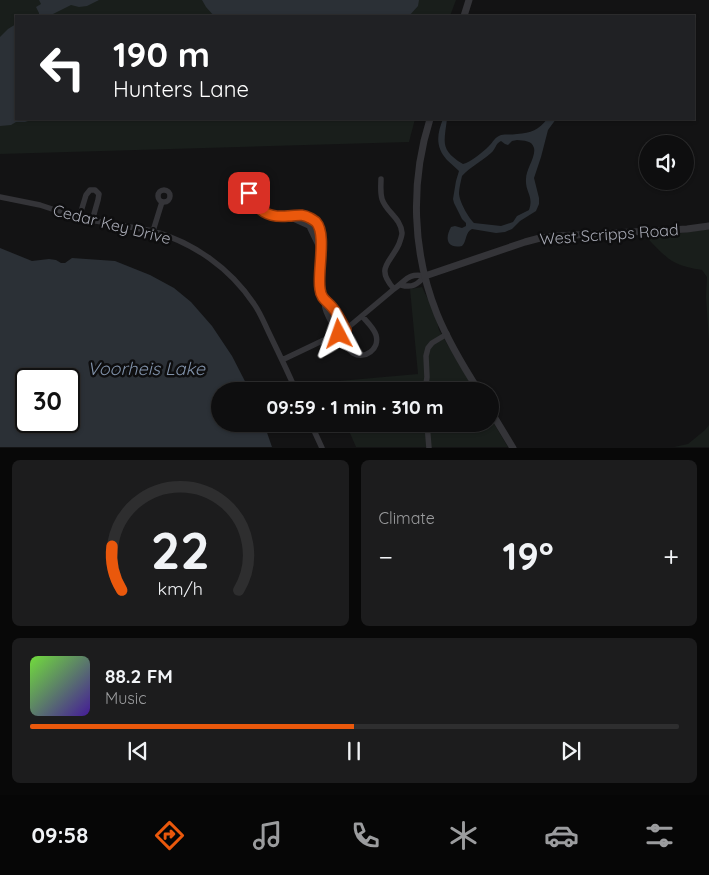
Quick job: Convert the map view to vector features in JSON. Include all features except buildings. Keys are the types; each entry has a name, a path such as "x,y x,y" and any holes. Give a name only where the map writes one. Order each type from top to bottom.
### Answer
{"street":[{"path":"464,15 469,0"},
{"path":"430,120 420,156 417,191 418,233 421,256 434,307 446,334 474,382"},
{"path":"381,179 382,199 396,218 402,233 397,247 385,267 384,273 394,289"},
{"path":"248,184 249,193 254,204 261,212 268,215 289,216 309,226 321,251 320,290 325,308 351,352 362,355 369,353 376,345 374,330 362,316"},
{"path":"80,218 86,195 90,190 95,190 98,194 98,200 92,221"},
{"name":"Cedar Key Drive","path":"0,197 40,205 92,221 153,231 181,241 198,250 225,270 255,304 292,382"},
{"path":"153,231 162,202"},
{"name":"West Scripps Road","path":"282,360 346,330 401,285 406,278 416,275 425,276 520,243 540,238 709,226"},
{"path":"324,301 331,306 346,330"},
{"path":"426,382 426,356 428,348 446,334"},
{"path":"499,425 513,448"},
{"path":"315,432 322,448"},
{"path":"428,432 429,448"}],"shaded area":[{"path":"0,0 456,0 450,15 15,15 15,120 415,120 409,142 0,154"},
{"path":"709,229 709,341 706,297 707,277 702,270 683,266 671,260 647,238"},
{"path":"422,287 435,314 439,330 470,382 328,382 418,374 410,289"},
{"path":"709,425 709,447 674,447 688,444"},
{"path":"349,432 499,432 508,447 356,447"}],"water":[{"path":"39,0 99,0 87,6 71,5 53,14 46,15 39,15 36,7 41,4"},
{"path":"202,0 419,0 418,6 410,15 213,15"},
{"path":"15,25 15,120 31,120 0,126 0,37"},
{"path":"443,120 447,120 445,145 450,154 463,164 480,154 499,136 531,132 541,126 546,120 555,120 548,130 534,178 539,198 536,211 505,232 496,233 472,229 468,232 462,246 450,244 448,242 448,235 451,227 462,228 466,226 466,223 462,219 453,199 459,171 447,160 440,150 438,135","holes":["501,141 508,145 512,141 530,142 534,148 534,155 526,179 530,197 529,210 517,216 513,222 501,226 474,223 460,200 459,189 462,176 491,153"]},
{"name":"Voorheis Lake","path":"0,248 32,261 49,259 65,263 72,258 115,261 150,275 174,288 191,302 212,326 232,356 245,382 211,382 211,432 267,432 272,447 0,447"}],"route":[{"path":"249,193 254,204 261,212 268,215 289,216 297,214 316,221 322,238 319,276 320,290 324,301 331,306 346,330 339,334"}]}
